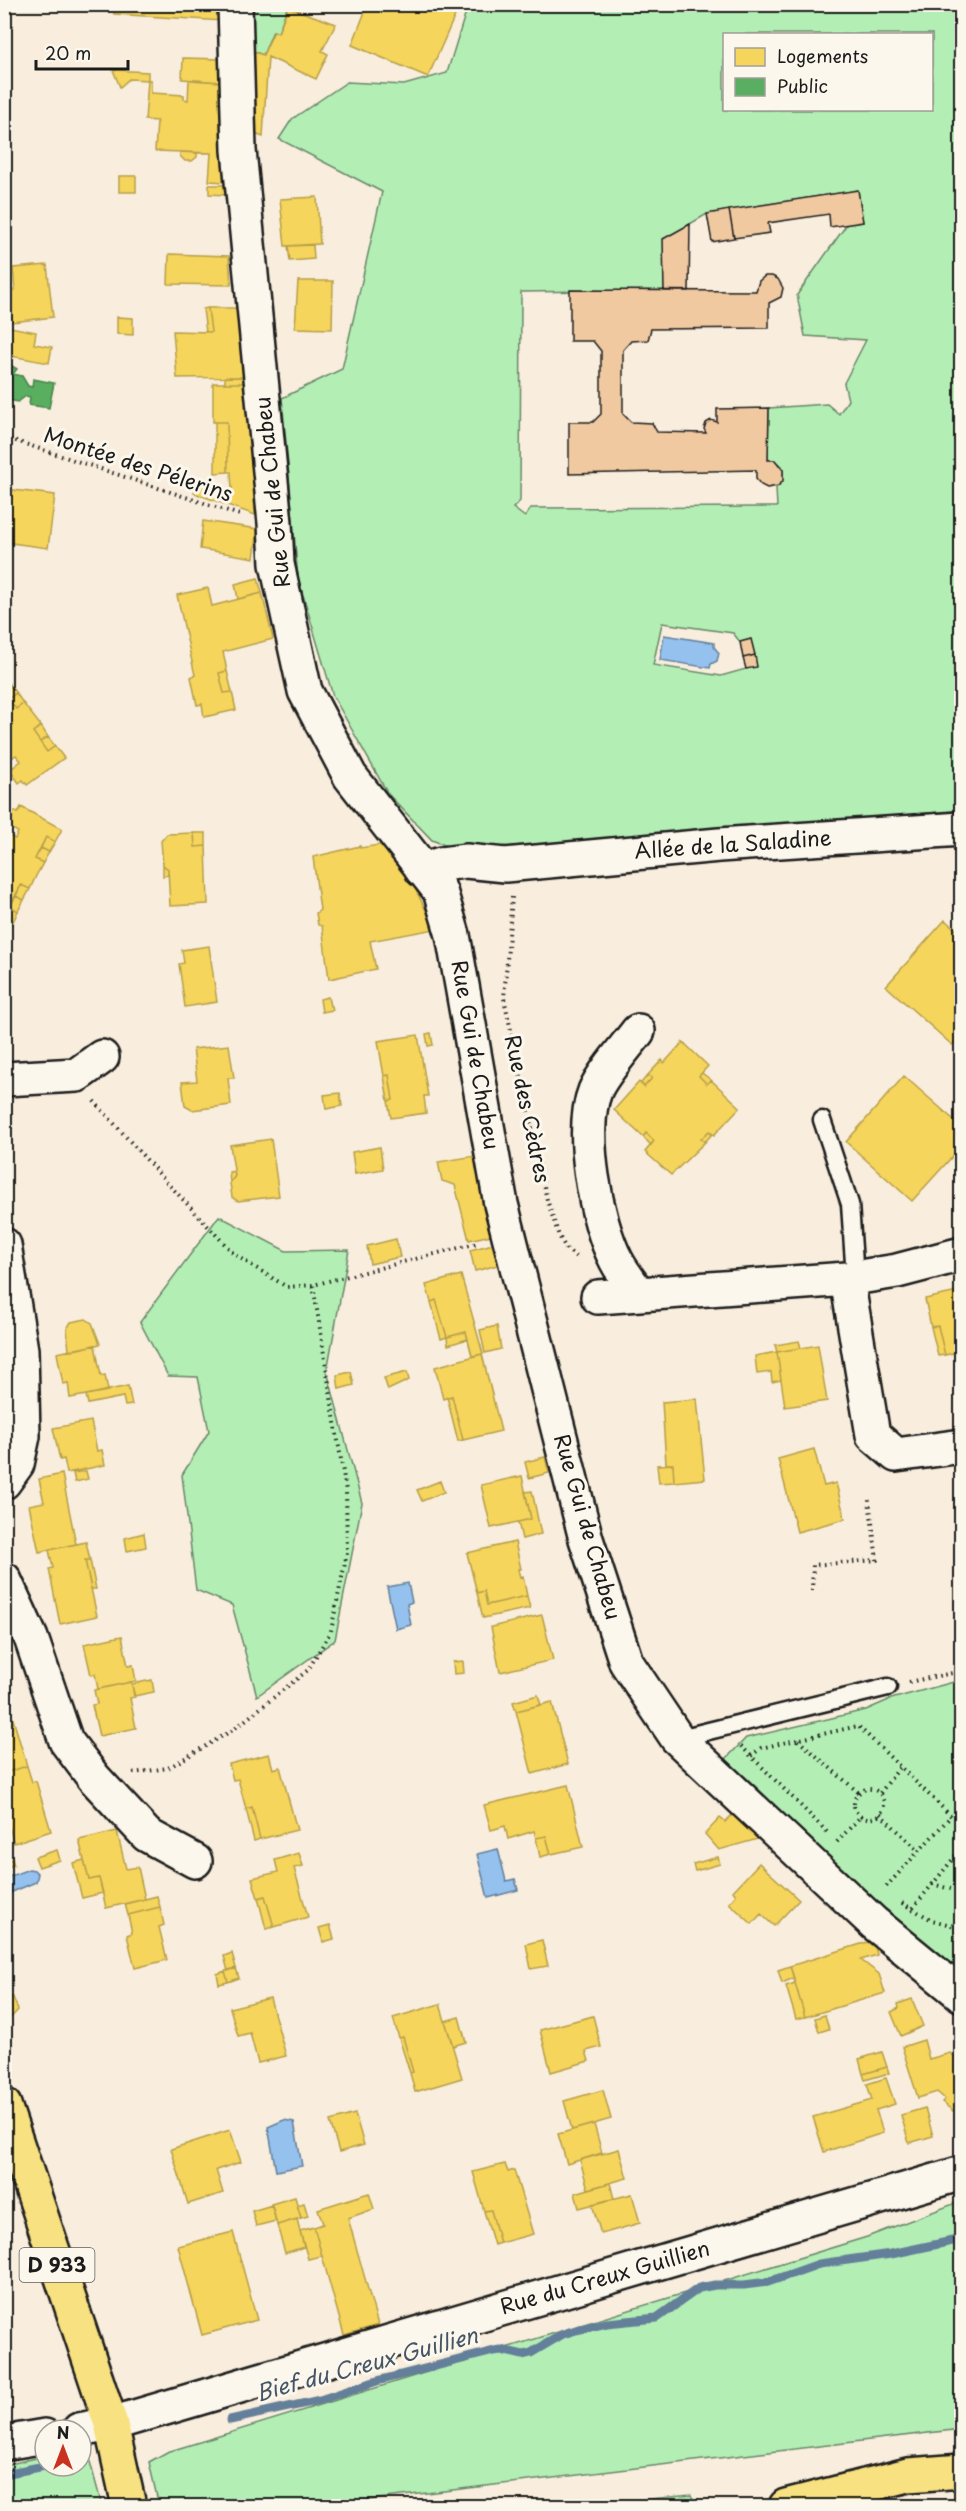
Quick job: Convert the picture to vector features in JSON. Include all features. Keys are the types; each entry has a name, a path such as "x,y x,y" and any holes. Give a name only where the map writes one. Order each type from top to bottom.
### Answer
{"main road":[{"name":"D 933","path":"4,2105 111,2424 129,2506"},
{"path":"786,2506 908,2475 962,2471"}],"street":[{"name":"Rue Gui de Chabeu","path":"235,4 239,150 280,575 305,691 350,776 431,880 453,935 501,1204 586,1539 626,1662 681,1743 874,1923 962,1995"},
{"name":"Allée de la Saladine","path":"431,880 441,864 466,861 509,876 719,845 962,829"},
{"path":"638,1032 595,1089 588,1115 590,1164 600,1215 616,1260 639,1294"},
{"path":"4,1079 89,1066"},
{"path":"4,1245 21,1350 23,1436 17,1464 4,1482"},
{"path":"598,1298 851,1279 897,1271 962,1254"},
{"path":"851,1279 873,1435 896,1455 962,1446"},
{"path":"4,1579 31,1638 63,1735 94,1778 147,1834 195,1862"},
{"name":"Rue du Creux Guillien","path":"93,2427 111,2424 962,2173"},
{"path":"4,2443 33,2438"}],"lane":[{"path":"822,1120 850,1204 851,1279"},
{"path":"681,1743 692,1735 888,1687"}],"path":[{"name":"Montée des Pélerins","path":"4,437 250,518"},
{"name":"Rue des Cèdres","path":"509,876 504,998 547,1200 559,1236 567,1250 585,1261"},
{"path":"89,1066 100,1110 235,1255 287,1287 313,1285 509,1235"},
{"path":"94,1778 168,1768 233,1730 308,1670 331,1631 347,1553 346,1491 313,1285"},
{"path":"812,1591 813,1566 877,1560 869,1500"},
{"path":"888,1687 962,1671"},
{"path":"751,1756 761,1748 858,1726 951,1816 885,1888"},
{"path":"719,1728 751,1756 845,1850"},
{"path":"798,1739 859,1793"},
{"path":"880,1793 900,1767"},
{"path":"872,1789 880,1793 884,1806 880,1814 871,1819 861,1816 854,1803 859,1793 872,1789"},
{"path":"880,1814 919,1851"},
{"path":"837,1842 861,1816"},
{"path":"913,1908 962,1848"},
{"path":"877,1881 891,1894"},
{"path":"932,1884 962,1892"},
{"path":"896,1900 933,1920 962,1928"}],"green space":[{"path":"253,5 288,5 278,33 273,31 263,55 252,51"},
{"path":"468,5 961,5 961,810 473,856 432,840 388,794 333,696 298,578 282,398 342,369 382,192 279,139 292,119 347,82 404,85 447,73","holes":["858,190 863,222 847,224 797,295 805,336 866,340 844,383 848,400 839,414 827,404 769,408 768,460 778,463 783,470 782,479 776,488 777,507 531,508 525,517 513,508 520,501 521,292 664,290 664,239 707,214","662,623 733,633 740,642 751,640 746,669 721,676 653,665"]},
{"path":"219,1216 286,1251 349,1250 327,1371 362,1503 335,1640 257,1696 232,1605 196,1590 182,1475 209,1431 198,1377 168,1376 140,1322"},
{"path":"961,1680 961,1981 724,1761 746,1738 866,1710 891,1699"},
{"path":"961,2201 961,2429 319,2506 159,2506 149,2462 167,2452 867,2237"},
{"path":"33,2459 33,2478 93,2478 93,2473 102,2506 5,2506 5,2465"},
{"path":"691,2495 696,2505 577,2506"}],"water":[{"path":"664,635 714,643 719,653 717,661 711,664 710,668 660,660"},
{"path":"408,1583 412,1602 407,1604 411,1625 396,1629 387,1587"},
{"path":"498,1849 506,1881 515,1879 518,1890 488,1898 477,1854"},
{"path":"29,1869 38,1874 36,1882 5,1895 5,1878"},
{"path":"284,2120 294,2122 302,2166 276,2171 268,2127"}],"building: Logements":[{"path":"115,4 222,4 223,21 114,14"},
{"path":"368,4 460,4 428,77 352,45"},
{"path":"288,7 336,24 322,51 328,54 316,79 268,57 263,137 249,132 252,51 263,55 274,31 278,33"},
{"path":"183,58 222,59 221,82 182,79"},
{"path":"113,70 148,72 148,80 129,79 120,87"},
{"path":"148,80 151,80 151,93 184,95 184,99 188,100 189,80 221,82 225,182 209,181 211,153 155,151 157,121 145,120"},
{"path":"180,152 197,153 197,157 192,161 185,161 180,156"},
{"path":"119,176 136,176 136,192 119,192"},
{"path":"209,185 226,185 226,195 209,194"},
{"path":"317,197 320,244 285,246 280,199"},
{"path":"313,245 314,259 290,261 288,246"},
{"path":"169,254 229,256 231,285 168,284"},
{"path":"47,265 53,317 4,323 4,291 15,290 13,268"},
{"path":"298,281 333,281 332,329 295,328"},
{"path":"208,308 211,332 206,332 203,309"},
{"path":"208,308 237,308 246,377 177,378 173,331 211,332"},
{"path":"117,317 133,318 133,335 117,334"},
{"path":"10,327 36,332 34,344 52,347 49,363 5,355"},
{"path":"225,377 246,377 247,383 225,383"},
{"path":"213,383 247,383 255,515 194,493 197,481 232,490 231,472 228,472 227,422 213,422"},
{"path":"215,422 227,422 228,472 215,473"},
{"path":"5,489 55,495 48,548 4,542"},
{"path":"203,521 258,529 254,558 200,549"},
{"path":"258,578 262,593 238,599 235,584"},
{"path":"208,588 212,606 262,593 273,639 223,652 227,671 219,673 224,693 232,692 236,710 204,717 202,704 197,705 191,677 195,675 177,595"},
{"path":"227,671 232,692 224,693 219,673"},
{"path":"8,683 16,693 8,699 4,694 4,686"},
{"path":"16,693 23,703 16,709 8,699"},
{"path":"4,694 16,709 23,703 41,726 33,732 47,752 55,746 64,758 27,785 23,780 19,783 10,770 21,761 16,755 4,763"},
{"path":"41,726 48,737 40,742 33,732"},
{"path":"48,737 55,746 47,752 40,742"},
{"path":"21,807 62,829 55,842 46,837 35,859 43,863 30,889 21,885 10,906 18,911 12,924 4,920 4,833 15,839 18,832 6,826 14,811 18,813"},
{"path":"194,833 206,833 206,846 195,847"},
{"path":"194,833 195,847 206,846 208,904 170,906 168,869 163,865 161,841 167,834"},
{"path":"46,837 55,842 49,852 41,848"},
{"path":"386,844 406,870 435,929 370,941 376,969 329,979 322,926 318,925 316,913 320,910 313,857 360,846 360,848"},
{"path":"41,848 49,852 43,863 35,859"},
{"path":"163,865 168,869 168,875 163,876"},
{"path":"21,885 30,889 24,900 16,896"},
{"path":"16,896 24,900 18,911 10,906"},
{"path":"945,920 962,935 962,1035 952,1045 886,986"},
{"path":"209,946 217,1002 185,1007 179,964 184,963 182,950"},
{"path":"328,997 333,1010 322,1012 320,999"},
{"path":"431,1033 433,1045 428,1046 426,1034"},
{"path":"418,1035 428,1096 424,1096 426,1113 391,1118 388,1101 393,1100 389,1075 384,1076 378,1041"},
{"path":"683,1042 708,1066 699,1076 707,1084 711,1080 740,1107 714,1135 709,1131 701,1139 705,1142 671,1175 645,1152 654,1141 646,1133 643,1137 614,1110 639,1082 644,1087 652,1078 648,1075 662,1060 664,1063"},
{"path":"229,1045 234,1078 228,1078 231,1105 192,1110 185,1106 182,1082 197,1081 193,1049"},
{"path":"702,1073 711,1080 707,1084 699,1076"},
{"path":"389,1075 393,1100 388,1101 384,1076"},
{"path":"648,1075 652,1078 644,1087 641,1083"},
{"path":"904,1076 962,1127 962,1146 912,1201 846,1142"},
{"path":"340,1093 342,1106 326,1109 324,1095"},
{"path":"709,1131 712,1134 705,1142 701,1139"},
{"path":"646,1133 654,1141 651,1145 643,1137"},
{"path":"271,1139 279,1196 238,1201 232,1197 230,1183 235,1176 230,1145"},
{"path":"380,1147 383,1169 355,1174 352,1152"},
{"path":"475,1156 491,1235 469,1240 455,1185 442,1181 438,1162"},
{"path":"234,1171 235,1176 230,1183 229,1172"},
{"path":"396,1239 400,1257 370,1264 367,1246"},
{"path":"493,1244 498,1265 475,1271 470,1250"},
{"path":"461,1275 483,1354 472,1356 466,1332 447,1337 436,1300 431,1302 426,1285"},
{"path":"962,1291 962,1351 945,1355 938,1326 931,1327 925,1299"},
{"path":"436,1300 447,1337 441,1339 431,1302"},
{"path":"86,1319 92,1323 100,1344 69,1351 67,1329 71,1322"},
{"path":"497,1326 501,1349 485,1353 480,1330"},
{"path":"938,1326 945,1355 938,1356 931,1327"},
{"path":"466,1332 468,1339 448,1345 447,1337"},
{"path":"799,1341 801,1348 777,1352 775,1345"},
{"path":"95,1345 101,1376 105,1375 108,1391 70,1398 68,1383 63,1384 57,1353"},
{"path":"818,1345 827,1401 785,1407 777,1352"},
{"path":"777,1352 781,1380 772,1382 771,1372 757,1374 755,1356"},
{"path":"482,1354 501,1431 463,1440 452,1396 443,1399 435,1367"},
{"path":"351,1372 354,1385 339,1389 337,1375"},
{"path":"407,1372 409,1380 388,1390 384,1378"},
{"path":"128,1386 132,1405 125,1406 123,1397 88,1404 86,1395"},
{"path":"452,1396 463,1440 458,1441 447,1397"},
{"path":"697,1399 705,1479 674,1482 673,1464 666,1464 662,1402"},
{"path":"91,1421 97,1451 102,1450 105,1465 67,1473 64,1459 60,1460 53,1428"},
{"path":"814,1449 824,1486 836,1483 845,1519 797,1532 778,1459"},
{"path":"545,1457 549,1473 529,1478 525,1462"},
{"path":"673,1464 674,1482 659,1483 657,1465"},
{"path":"86,1471 88,1479 75,1482 73,1473"},
{"path":"62,1474 76,1544 39,1552 29,1505 44,1502 39,1479"},
{"path":"522,1476 531,1519 491,1528 481,1485"},
{"path":"440,1481 444,1492 422,1501 417,1490"},
{"path":"532,1491 541,1534 522,1539 518,1522 531,1519 525,1492"},
{"path":"144,1533 146,1547 127,1551 125,1538"},
{"path":"86,1542 90,1560 85,1560 97,1616 60,1624 49,1569 53,1568 49,1550"},
{"path":"515,1542 521,1569 518,1569 520,1577 523,1576 527,1596 487,1605 484,1591 477,1593 467,1553"},
{"path":"85,1560 90,1560 96,1589 91,1589"},
{"path":"484,1591 487,1605 527,1596 530,1608 483,1618 477,1593"},
{"path":"542,1615 553,1660 500,1672 491,1627"},
{"path":"122,1636 128,1666 133,1665 136,1681 98,1689 95,1674 91,1675 84,1644"},
{"path":"463,1661 464,1673 454,1674 453,1662"},
{"path":"152,1680 154,1692 134,1696 132,1684"},
{"path":"131,1682 135,1697 130,1698 136,1728 99,1736 92,1705 97,1704 94,1690"},
{"path":"4,1694 14,1722 6,1725 4,1721"},
{"path":"538,1695 541,1705 516,1711 513,1702"},
{"path":"552,1702 568,1764 532,1774 516,1711"},
{"path":"4,1721 6,1725 14,1722 27,1766 4,1773"},
{"path":"269,1754 273,1769 280,1767 297,1830 260,1839 252,1807 246,1809 238,1779 233,1780 229,1764"},
{"path":"27,1766 32,1782 36,1781 51,1831 14,1843 4,1811 4,1773"},
{"path":"568,1785 583,1847 551,1854 546,1836 536,1838 534,1831 508,1839 505,1826 491,1830 484,1805"},
{"path":"252,1807 260,1839 254,1841 246,1809"},
{"path":"736,1811 765,1837 719,1850 705,1834 720,1818 725,1822"},
{"path":"117,1831 126,1869 138,1867 145,1899 106,1908 99,1878 89,1880 79,1840"},
{"path":"546,1836 551,1854 540,1857 536,1838"},
{"path":"57,1850 60,1860 39,1867 35,1857"},
{"path":"299,1853 303,1866 294,1868 308,1917 274,1927 265,1896 258,1898 252,1878 278,1872 275,1860"},
{"path":"718,1857 720,1864 695,1871 693,1864"},
{"path":"12,1859 14,1865 4,1868 4,1862"},
{"path":"84,1860 89,1880 99,1878 103,1893 82,1898 73,1863"},
{"path":"759,1863 799,1900 774,1926 761,1914 752,1924 729,1903 736,1895 733,1891"},
{"path":"157,1896 160,1907 128,1915 125,1904"},
{"path":"265,1896 274,1927 266,1929 258,1898"},
{"path":"160,1907 164,1925 159,1927 167,1960 135,1968 127,1935 132,1933 128,1915"},
{"path":"330,1925 334,1939 323,1942 319,1928"},
{"path":"542,1940 548,1966 531,1969 526,1944"},
{"path":"874,1940 877,1955 861,1960 879,1974 885,1993 805,2017 790,1966"},
{"path":"232,1953 236,1968 228,1971 224,1956"},
{"path":"790,1966 794,1978 782,1983 778,1970"},
{"path":"236,1968 239,1978 228,1982 225,1971"},
{"path":"225,1971 228,1982 219,1984 217,1974"},
{"path":"795,1983 805,2017 796,2019 786,1986"},
{"path":"13,1997 18,2010 4,2025 4,2000"},
{"path":"270,1998 286,2056 258,2063 250,2033 238,2036 230,2008"},
{"path":"912,1999 923,2026 901,2036 891,2012 899,2008 898,2004"},
{"path":"440,2004 462,2078 415,2092 410,2073 413,2072 403,2037 399,2038 393,2018"},
{"path":"825,2015 829,2029 819,2032 815,2018"},
{"path":"593,2016 601,2047 586,2051 589,2061 551,2072 540,2030"},
{"path":"459,2017 466,2042 453,2046 445,2021"},
{"path":"403,2037 413,2072 410,2073 399,2038"},
{"path":"924,2040 929,2059 950,2053 962,2063 962,2113 956,2108 953,2111 942,2102 945,2099 937,2092 918,2098 902,2047"},
{"path":"882,2052 887,2067 863,2074 859,2059"},
{"path":"887,2067 889,2073 865,2080 863,2074"},
{"path":"886,2078 895,2104 876,2110 883,2133 824,2152 813,2117 872,2100 867,2084"},
{"path":"603,2090 611,2119 572,2130 564,2101"},
{"path":"925,2108 933,2136 909,2143 901,2115"},
{"path":"355,2114 364,2145 339,2152 330,2121"},
{"path":"594,2124 602,2153 567,2164 558,2134"},
{"path":"230,2130 241,2162 216,2170 223,2193 188,2204 171,2149"},
{"path":"619,2149 627,2178 588,2189 580,2160"},
{"path":"505,2164 508,2172 514,2170 533,2234 500,2243 491,2210 484,2211 473,2172"},
{"path":"610,2183 614,2199 579,2208 575,2193"},
{"path":"369,2193 374,2209 348,2218 378,2325 344,2335 314,2227 323,2224 318,2209"},
{"path":"632,2194 640,2223 601,2234 592,2204"},
{"path":"295,2197 301,2218 277,2225 271,2204"},
{"path":"304,2203 308,2216 301,2218 297,2205"},
{"path":"272,2205 276,2221 256,2226 252,2211"},
{"path":"491,2210 500,2243 494,2245 484,2211"},
{"path":"297,2219 304,2247 285,2253 277,2225"},
{"path":"314,2227 322,2256 308,2259 300,2231"},
{"path":"233,2232 257,2320 202,2335 178,2246"}],"building: Public":[{"path":"12,366 17,369 13,374 22,376 28,386 32,387 33,379 54,383 49,408 29,405 30,397 26,396 18,402 8,400 10,406 5,408 4,367 12,369"}],"building: Autres":[{"path":"858,190 863,222 830,227 829,214 768,223 770,233 734,238 729,210"},
{"path":"729,210 734,238 712,242 707,214"},
{"path":"690,224 689,291 664,291 663,239"},
{"path":"765,276 778,279 783,288 781,297 769,303 769,328 651,329 648,340 631,341 623,350 623,414 631,422 652,423 657,432 706,433 704,429 706,423 711,420 717,422 717,409 769,408 768,460 775,460 783,470 783,481 778,486 767,488 756,479 756,470 569,474 569,422 593,422 601,414 601,351 593,341 570,341 570,290 756,291 759,281"},
{"path":"751,639 755,655 743,658 740,642"},
{"path":"755,655 757,667 746,669 743,658"}],"waterway":[{"name":"Bief du Creux Guillien","path":"230,2420 320,2400 377,2381 494,2351 501,2350 523,2355 531,2353 563,2334 576,2330 607,2323 657,2318 699,2288 768,2282 819,2264 891,2254 962,2239"},
{"name":"Bief du Creux Guillien","path":"4,2474 33,2468"}]}
